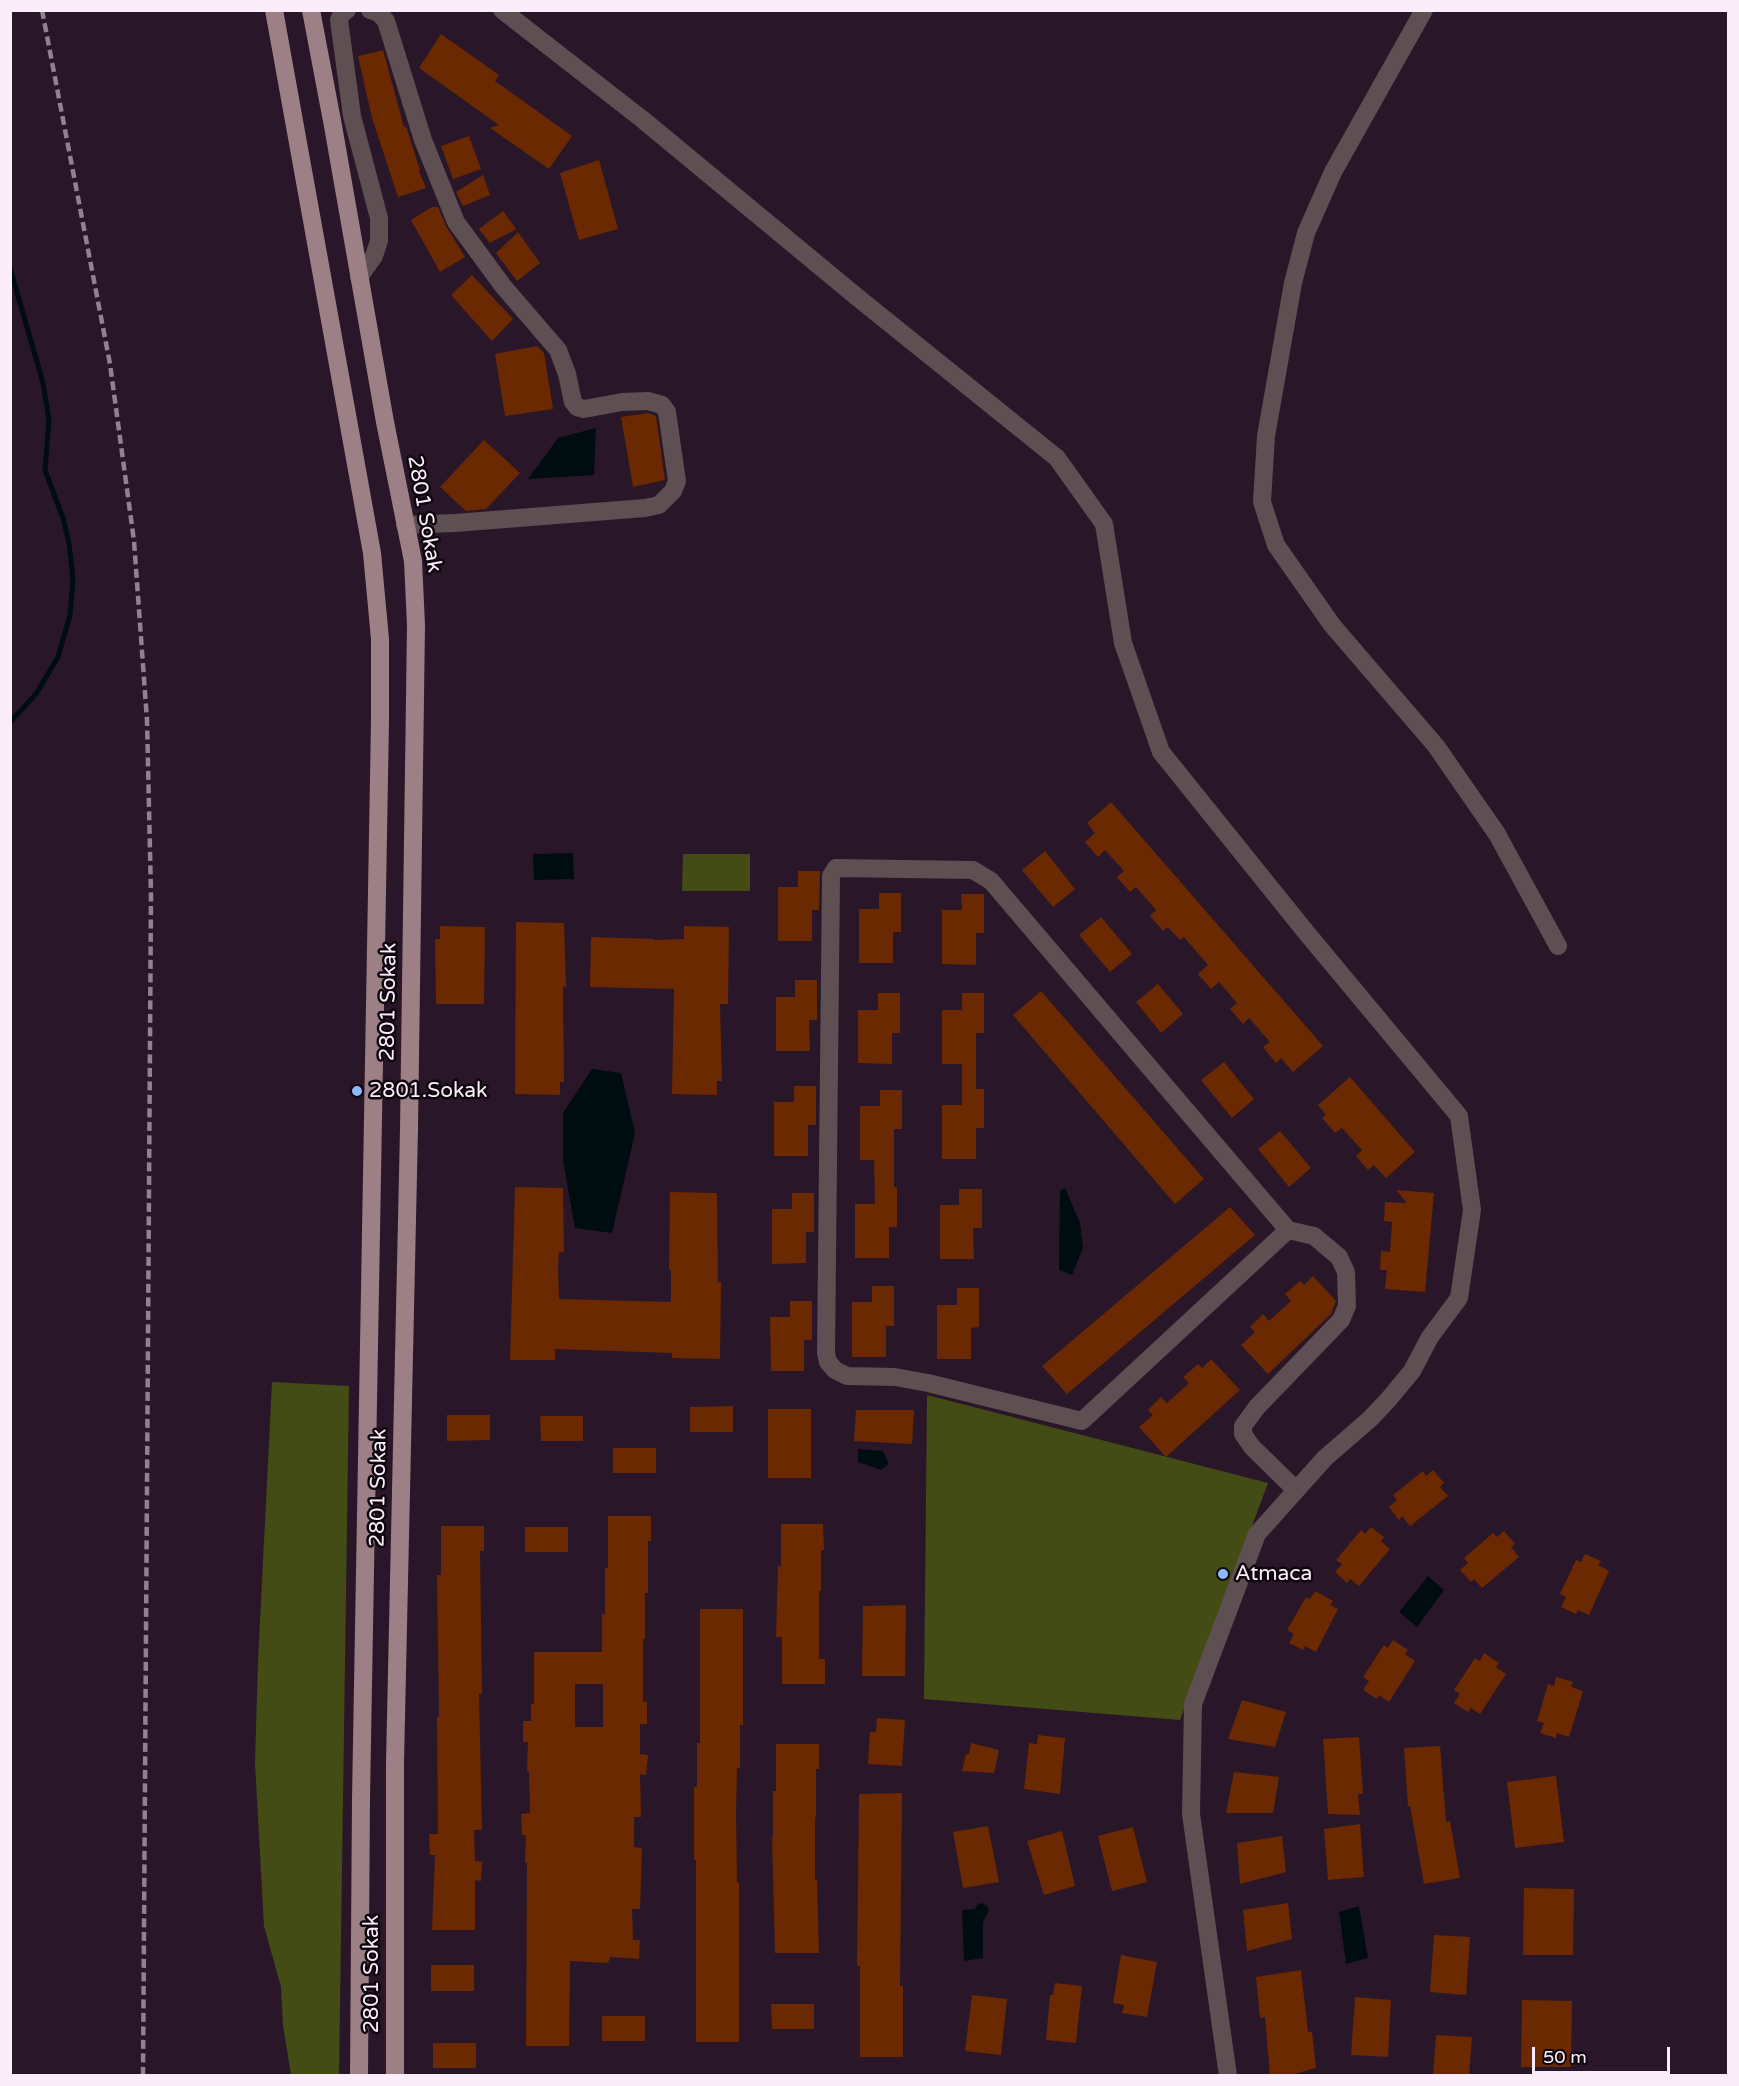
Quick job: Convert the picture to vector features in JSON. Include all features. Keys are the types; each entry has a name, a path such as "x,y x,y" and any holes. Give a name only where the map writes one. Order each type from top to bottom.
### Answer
{"main road":[{"name":"2801 Sokak","path":"274,10 372,553 380,639 359,2076"},
{"name":"2801 Sokak","path":"311,10 385,422 413,561 416,625 395,1762 395,2076"}],"street":[{"path":"347,10 342,13 339,20 352,116 378,218 379,241 374,256 359,277"},
{"path":"370,10 379,13 386,21 423,140 456,222 503,286 558,350 567,374 573,402 577,407 584,409 648,400 662,405 667,412 677,481 673,491 660,505 645,508 405,525"},
{"path":"502,10 642,119 857,297 1057,458 1104,524 1123,643 1161,752 1305,931 1459,1116 1472,1210 1459,1298 1430,1337 1412,1371 1388,1400 1325,1458 1257,1534 1193,1704 1191,1814 1228,2076"},
{"path":"1424,10 1333,172 1306,233 1293,283 1266,436 1262,502 1276,545 1332,625 1436,746 1497,834 1558,946"},
{"path":"1288,1230 1082,1421 928,1383 895,1377 847,1376 835,1370 828,1362 826,1353 831,876 836,868 973,870 991,881 1288,1230 1314,1236 1339,1257 1346,1272 1347,1306 1341,1320 1257,1407 1244,1426 1243,1434 1252,1447 1296,1490"}],"green space":[{"path":"683,854 750,854 750,891 682,891"},
{"path":"272,1382 349,1386 339,2075 291,2075 283,2025 281,1987 264,1926 255,1763"},
{"path":"927,1395 1268,1483 1180,1720 924,1699"}],"shaded area":[{"path":"596,428 594,475 528,479 558,438"},
{"path":"573,853 574,879 534,880 533,854"},
{"path":"592,1069 621,1073 635,1133 612,1233 575,1228 563,1160 563,1113"},
{"path":"1065,1188 1080,1223 1083,1248 1072,1275 1059,1270 1060,1191"},
{"path":"858,1449 883,1451 889,1464 881,1470 858,1462"},
{"path":"1428,1576 1444,1590 1417,1627 1399,1612"},
{"path":"982,1903 989,1911 983,1922 983,1958 964,1961 962,1910 975,1909 978,1904"},
{"path":"1359,1906 1368,1958 1346,1964 1339,1912"}],"building":[{"path":"441,34 499,75 495,81 572,136 549,169 490,128 499,125 419,68"},
{"path":"383,50 404,127 406,126 426,188 398,197 372,118 358,56"},
{"path":"469,136 481,169 453,179 441,146"},
{"path":"599,160 618,229 579,240 560,173"},
{"path":"483,175 490,195 463,206 456,192"},
{"path":"432,207 438,207 446,226 465,257 440,272 411,220"},
{"path":"503,211 516,229 490,243 479,229"},
{"path":"518,232 540,263 517,281 496,253"},
{"path":"472,275 513,319 492,341 451,295"},
{"path":"537,346 544,353 553,409 505,416 495,354"},
{"path":"648,413 656,416 665,480 633,487 621,417"},
{"path":"484,440 520,473 486,509 466,511 440,487"},
{"path":"1111,802 1323,1046 1293,1072 1281,1058 1276,1063 1263,1047 1270,1042 1249,1018 1243,1024 1230,1009 1237,1003 1219,982 1211,989 1198,974 1208,965 1184,937 1180,940 1168,927 1163,931 1150,916 1156,910 1136,887 1130,892 1117,877 1124,871 1105,850 1098,857 1085,842 1095,833 1087,823"},
{"path":"1045,851 1075,889 1053,907 1022,870"},
{"path":"798,871 820,871 819,910 812,910 812,941 778,941 778,887 798,887"},
{"path":"879,893 901,893 901,932 893,932 893,963 859,963 859,909 879,909"},
{"path":"961,894 984,894 984,933 976,933 976,965 942,964 942,910 962,910"},
{"path":"1101,917 1132,954 1110,972 1079,935"},
{"path":"516,922 564,923 566,986 563,987 564,1082 560,1082 560,1095 515,1094"},
{"path":"440,926 485,927 484,1004 436,1004 435,939 440,939"},
{"path":"684,926 729,927 728,1004 720,1004 722,1081 717,1081 717,1095 672,1094 674,989 590,987 591,937 684,939"},
{"path":"795,980 817,980 817,1020 809,1020 810,1051 776,1051 776,997 795,997"},
{"path":"1158,984 1183,1014 1161,1033 1136,1002"},
{"path":"1041,991 1204,1179 1175,1204 1013,1015"},
{"path":"878,993 900,993 900,1033 892,1033 892,1064 858,1063 858,1010 878,1010"},
{"path":"962,993 984,993 984,1033 976,1033 976,1089 984,1089 984,1128 976,1128 976,1159 942,1159 942,1105 962,1105 962,1064 942,1064 942,1010 962,1010"},
{"path":"1224,1062 1254,1099 1232,1118 1201,1080"},
{"path":"1350,1077 1415,1152 1386,1178 1374,1165 1368,1170 1356,1156 1362,1150 1342,1128 1335,1133 1322,1118 1326,1115 1318,1105"},
{"path":"794,1086 816,1086 816,1125 808,1125 808,1156 774,1156 774,1102 794,1102"},
{"path":"880,1090 902,1090 902,1129 894,1129 897,1227 889,1227 889,1258 855,1258 855,1204 875,1204 874,1160 860,1160 860,1106 880,1106"},
{"path":"1280,1131 1311,1168 1289,1187 1258,1149"},
{"path":"515,1187 563,1188 564,1252 559,1252 559,1299 671,1302 670,1192 717,1193 718,1282 721,1282 720,1359 672,1358 672,1353 555,1349 555,1360 510,1360"},
{"path":"959,1189 982,1189 982,1228 973,1228 974,1259 940,1259 940,1205 959,1205"},
{"path":"1396,1190 1434,1193 1425,1292 1385,1289 1387,1270 1380,1270 1381,1251 1390,1252 1392,1222 1384,1221 1385,1202 1407,1203"},
{"path":"792,1193 814,1193 814,1232 806,1232 806,1263 772,1264 772,1209 792,1209"},
{"path":"1230,1207 1255,1235 1067,1394 1042,1366"},
{"path":"1313,1276 1336,1301 1331,1314 1268,1374 1241,1345 1255,1332 1250,1327 1263,1314 1269,1321 1291,1301 1285,1294 1300,1281 1304,1285"},
{"path":"872,1286 894,1286 894,1326 886,1326 886,1357 852,1357 852,1302 872,1302"},
{"path":"957,1288 979,1288 979,1327 971,1328 971,1359 937,1359 937,1305 957,1305"},
{"path":"790,1301 812,1301 812,1340 804,1340 804,1371 771,1371 770,1317 790,1317"},
{"path":"1211,1359 1240,1390 1166,1457 1139,1427 1153,1415 1148,1410 1161,1397 1167,1403 1189,1383 1183,1377 1198,1364 1202,1368"},
{"path":"733,1406 733,1432 690,1432 690,1407"},
{"path":"768,1409 811,1409 811,1478 768,1478"},
{"path":"856,1410 914,1410 912,1444 854,1441"},
{"path":"447,1415 490,1415 490,1440 447,1441"},
{"path":"540,1416 583,1416 583,1441 541,1441"},
{"path":"613,1448 656,1448 656,1473 613,1473"},
{"path":"1433,1470 1444,1483 1440,1487 1448,1496 1410,1526 1402,1516 1399,1520 1389,1507 1397,1500 1393,1495 1423,1471 1426,1476"},
{"path":"608,1516 651,1516 651,1541 648,1541 648,1593 645,1593 645,1639 643,1639 643,1702 647,1702 647,1724 640,1724 640,1754 648,1755 646,1775 640,1774 641,1817 634,1817 634,1847 642,1848 640,1909 632,1909 633,1940 640,1940 639,1959 610,1957 608,1963 570,1961 569,2046 526,2046 527,1863 525,1863 526,1835 522,1835 521,1814 530,1813 529,1771 527,1771 528,1742 523,1742 523,1721 531,1721 531,1704 534,1704 534,1652 602,1652 605,1568 608,1568","holes":["575,1684 603,1684 603,1727 575,1727"]},
{"path":"781,1524 823,1524 824,1550 821,1550 821,1591 819,1591 819,1659 825,1659 825,1684 782,1684 782,1637 776,1637 778,1566 781,1566"},
{"path":"441,1526 484,1526 484,1551 480,1551 482,1694 479,1694 482,1830 474,1830 475,1861 482,1862 481,1881 475,1880 475,1930 432,1930 435,1855 430,1855 429,1834 438,1834 437,1575 441,1575"},
{"path":"525,1527 568,1527 568,1552 525,1552"},
{"path":"1371,1527 1384,1537 1381,1541 1390,1549 1359,1586 1350,1579 1347,1583 1335,1572 1342,1564 1336,1560 1361,1530 1365,1534"},
{"path":"1504,1531 1515,1544 1511,1547 1519,1557 1482,1588 1474,1579 1471,1582 1460,1570 1468,1563 1464,1558 1493,1533 1497,1537"},
{"path":"1585,1554 1601,1561 1598,1565 1609,1571 1589,1615 1578,1610 1576,1614 1561,1607 1566,1597 1560,1594 1576,1560 1581,1562"},
{"path":"1315,1591 1333,1601 1330,1605 1338,1609 1316,1652 1305,1646 1303,1650 1289,1643 1294,1634 1287,1630 1306,1597 1310,1599"},
{"path":"906,1605 905,1676 862,1676 863,1606"},
{"path":"700,1609 743,1609 743,1725 740,1725 740,1768 737,1768 736,1812 737,1882 739,1882 739,2042 696,2042 694,1787 697,1787 697,1743 700,1743"},
{"path":"1393,1640 1408,1650 1405,1654 1415,1661 1389,1702 1379,1695 1377,1699 1363,1690 1369,1681 1363,1677 1384,1645 1388,1648"},
{"path":"1484,1653 1499,1663 1496,1667 1506,1674 1480,1714 1471,1708 1468,1712 1454,1703 1460,1694 1454,1690 1475,1658 1480,1661"},
{"path":"1556,1677 1573,1682 1571,1687 1583,1691 1569,1737 1557,1733 1556,1738 1540,1733 1544,1723 1537,1721 1548,1684 1554,1686"},
{"path":"1242,1700 1286,1712 1275,1747 1228,1739"},
{"path":"877,1718 905,1720 902,1766 868,1764 870,1732 876,1732"},
{"path":"1038,1735 1065,1738 1060,1794 1024,1789 1029,1743 1037,1744"},
{"path":"1359,1737 1363,1794 1358,1794 1360,1815 1328,1814 1323,1739"},
{"path":"971,1743 999,1750 994,1773 962,1771"},
{"path":"776,1744 819,1744 819,1769 816,1769 815,1880 817,1880 819,1953 775,1953 772,1837 773,1791 776,1791"},
{"path":"1440,1746 1446,1822 1450,1821 1460,1878 1424,1884 1410,1806 1408,1806 1404,1748"},
{"path":"1234,1772 1279,1777 1273,1813 1226,1813"},
{"path":"1556,1776 1564,1842 1515,1848 1507,1782"},
{"path":"902,1793 900,1986 903,1986 903,2057 860,2057 860,1966 857,1966 859,1794"},
{"path":"1360,1824 1364,1877 1328,1880 1324,1829"},
{"path":"988,1826 999,1882 963,1888 953,1832"},
{"path":"1133,1827 1147,1882 1112,1891 1098,1836"},
{"path":"1062,1831 1075,1886 1044,1895 1027,1841"},
{"path":"1282,1836 1286,1872 1240,1884 1237,1843"},
{"path":"1524,1888 1574,1889 1573,1955 1523,1955"},
{"path":"1288,1903 1292,1939 1247,1951 1243,1910"},
{"path":"1434,1935 1470,1937 1466,1995 1430,1992"},
{"path":"1121,1955 1157,1962 1147,2017 1122,2013 1124,2005 1113,2003"},
{"path":"431,1965 474,1965 474,1991 431,1991"},
{"path":"1301,1970 1308,2032 1312,2032 1316,2068 1287,2076 1270,2076 1265,2017 1260,2018 1256,1977"},
{"path":"1055,1983 1082,1986 1076,2043 1046,2040 1050,1995 1053,1995"},
{"path":"972,1995 1007,1999 1001,2055 965,2051"},
{"path":"1355,1997 1391,2000 1388,2057 1351,2055"},
{"path":"1522,2000 1572,2001 1571,2067 1521,2067"},
{"path":"771,2004 814,2004 814,2029 772,2029"},
{"path":"602,2016 645,2016 645,2041 602,2041"},
{"path":"1436,2035 1472,2037 1469,2076 1433,2076"},
{"path":"433,2043 476,2043 476,2068 433,2068"}],"waterway":[{"path":"10,268 43,383 49,420 45,470 63,518 69,543 73,579 70,615 58,657 36,694 10,722"}],"railway":[{"path":"42,10 110,364 134,541 147,720 151,895 143,2076"}],"place":[{"name":"2801.Sokak","path":"357,1091"},
{"name":"Atmaca","path":"1223,1574"}]}
